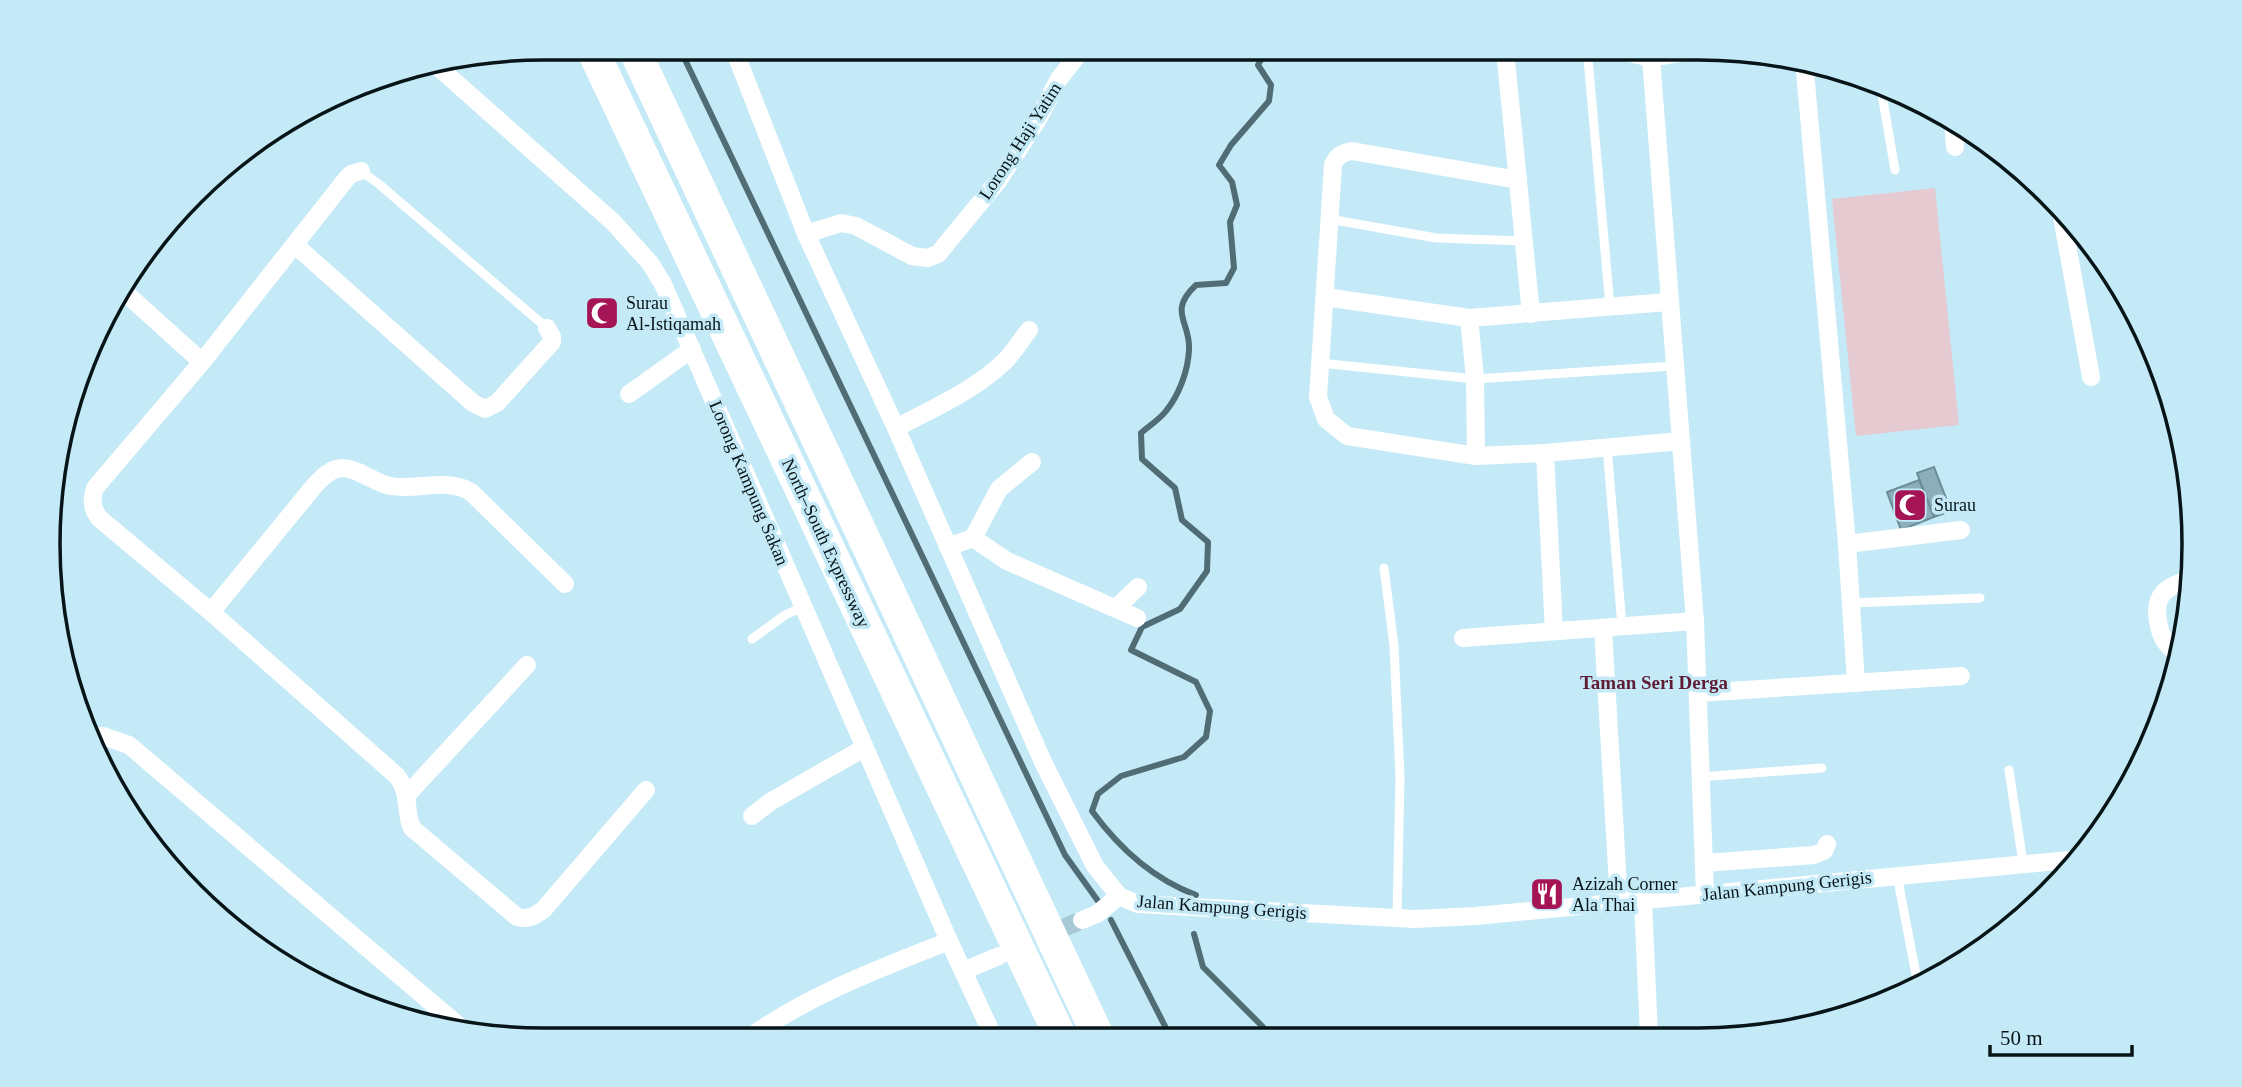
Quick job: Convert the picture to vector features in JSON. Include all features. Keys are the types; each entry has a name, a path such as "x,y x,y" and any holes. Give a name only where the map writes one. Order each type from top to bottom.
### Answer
{"highway":[{"name":"North–South Expressway","path":"597,60 1056,1028"},
{"name":"North–South Expressway","path":"639,60 1094,1028"}],"street":[{"path":"738,60 806,234 896,428 1043,762 1095,866 1119,896 1097,914 1082,920"},
{"name":"Lorong Haji Yatim","path":"806,234 841,223 856,226 912,256 927,257 938,254 998,181 1037,121 1059,79 1074,60"},
{"path":"1506,60 1531,314"},
{"path":"1651,60 1695,621 1705,894"},
{"name":"Lorong Kampung Sakan","path":"442,71 552,166 634,244 663,284 864,748 989,1028"},
{"path":"1805,72 1847,544 1856,683"},
{"path":"1955,133 1955,146"},
{"path":"1518,180 1352,151 1343,152 1333,165 1328,219 1318,397 1326,419 1347,436 1476,456 1681,441"},
{"path":"361,171 347,178 202,362 95,488 92,497 93,509 99,519 211,612 397,776 407,795 408,818 412,828 508,911 525,919 534,917 544,909 646,790"},
{"path":"2064,226 2091,377"},
{"path":"295,245 473,403 485,409 497,403 552,342 547,328"},
{"path":"128,295 202,362"},
{"path":"1325,297 1469,318 1668,302"},
{"path":"1469,318 1475,379 1476,456"},
{"path":"896,428 954,398 986,377 1006,359 1029,330"},
{"path":"629,394 692,349"},
{"path":"1545,453 1554,631"},
{"path":"948,547 973,538 999,489 1032,462"},
{"path":"211,612 315,485 332,470 342,468 386,485 459,485 471,492 565,584"},
{"path":"1847,544 1961,530"},
{"path":"973,538 1007,561 1137,618"},
{"path":"2171,647 2161,638 2155,610 2160,598 2169,588 2180,583"},
{"path":"1116,608 1138,587"},
{"path":"1463,638 1695,621"},
{"path":"1612,627 1619,903"},
{"path":"407,795 527,665"},
{"path":"1698,692 1961,676"},
{"path":"99,737 117,739 129,745 450,1018"},
{"path":"752,816 770,802 864,748"},
{"path":"1704,863 1814,855 1824,851 1827,844"},
{"name":"Jalan Kampung Gerigis","path":"1119,896 1138,904 1397,918 1476,916 2023,863 2061,864"},
{"path":"1643,901 1649,1028"},
{"path":"764,1028 799,1006 839,986 949,941"},
{"path":"963,971 999,956"}],"lane":[{"path":"1588,60 1611,307"},
{"path":"1882,95 1895,170"},
{"path":"361,171 547,328"},
{"path":"1328,219 1436,237 1525,241"},
{"path":"1320,363 1475,379 1673,366"},
{"path":"1607,447 1612,627"},
{"path":"1384,568 1394,646 1399,765 1397,918"},
{"path":"1850,603 1980,598"},
{"path":"751,639 785,615 803,607"},
{"path":"1699,777 1822,768"},
{"path":"2009,770 2023,863"},
{"path":"1897,875 1916,976"}],"shaded area":[{"path":"1935,188 1959,425 1856,436 1832,199"}],"building":[{"path":"1934,467 1951,511 1934,517 1917,473"},
{"name":"Surau","path":"1919,480 1934,517 1901,530 1887,492"}],"waterway":[{"path":"685,60 1065,855 1098,901"},
{"path":"1196,895 1165,880 1138,861 1125,850 1092,811 1098,794 1121,776 1184,757 1206,737 1210,711 1196,682 1131,650 1142,627 1180,609 1207,571 1208,542 1182,520 1175,488 1142,459 1141,433 1166,411 1185,374 1189,340 1182,310 1187,294 1196,285 1226,283 1234,268 1230,222 1237,205 1232,182 1219,165 1231,145 1269,101 1271,85 1258,65 1261,60"},
{"path":"1111,920 1166,1028"},
{"path":"1194,934 1203,967 1264,1028"}],"tunnel":[{"path":"1012,950 1082,920"}],"place":[{"name":"Surau Al-Istiqamah","path":"602,313"},
{"name":"Surau","path":"1910,505"},
{"name":"Azizah Corner Ala Thai","path":"1547,894"}],"district":[{"name":"Taman Seri Derga","path":"1654,682"}]}
